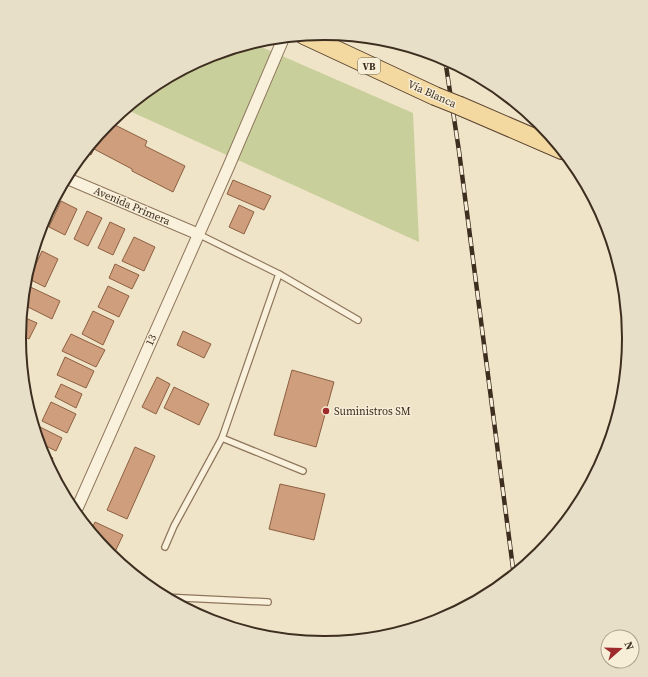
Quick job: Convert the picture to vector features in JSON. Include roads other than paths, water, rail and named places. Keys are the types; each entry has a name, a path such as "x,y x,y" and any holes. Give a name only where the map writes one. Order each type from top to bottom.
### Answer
{"main road":[{"name":"Vía Blanca","path":"314,41 435,96 550,145"}],"street":[{"name":"13","path":"78,506 228,168 281,44"},
{"name":"Avenida Primera","path":"71,180 198,234"}],"lane":[{"path":"198,234 279,274 358,320"},
{"path":"165,547 195,485 222,438 279,274"},
{"path":"222,438 303,471"},
{"path":"176,598 268,602"}],"railway":[{"path":"446,67 459,151 513,569"}],"place":[{"name":"Suministros SM","path":"326,411"}]}
